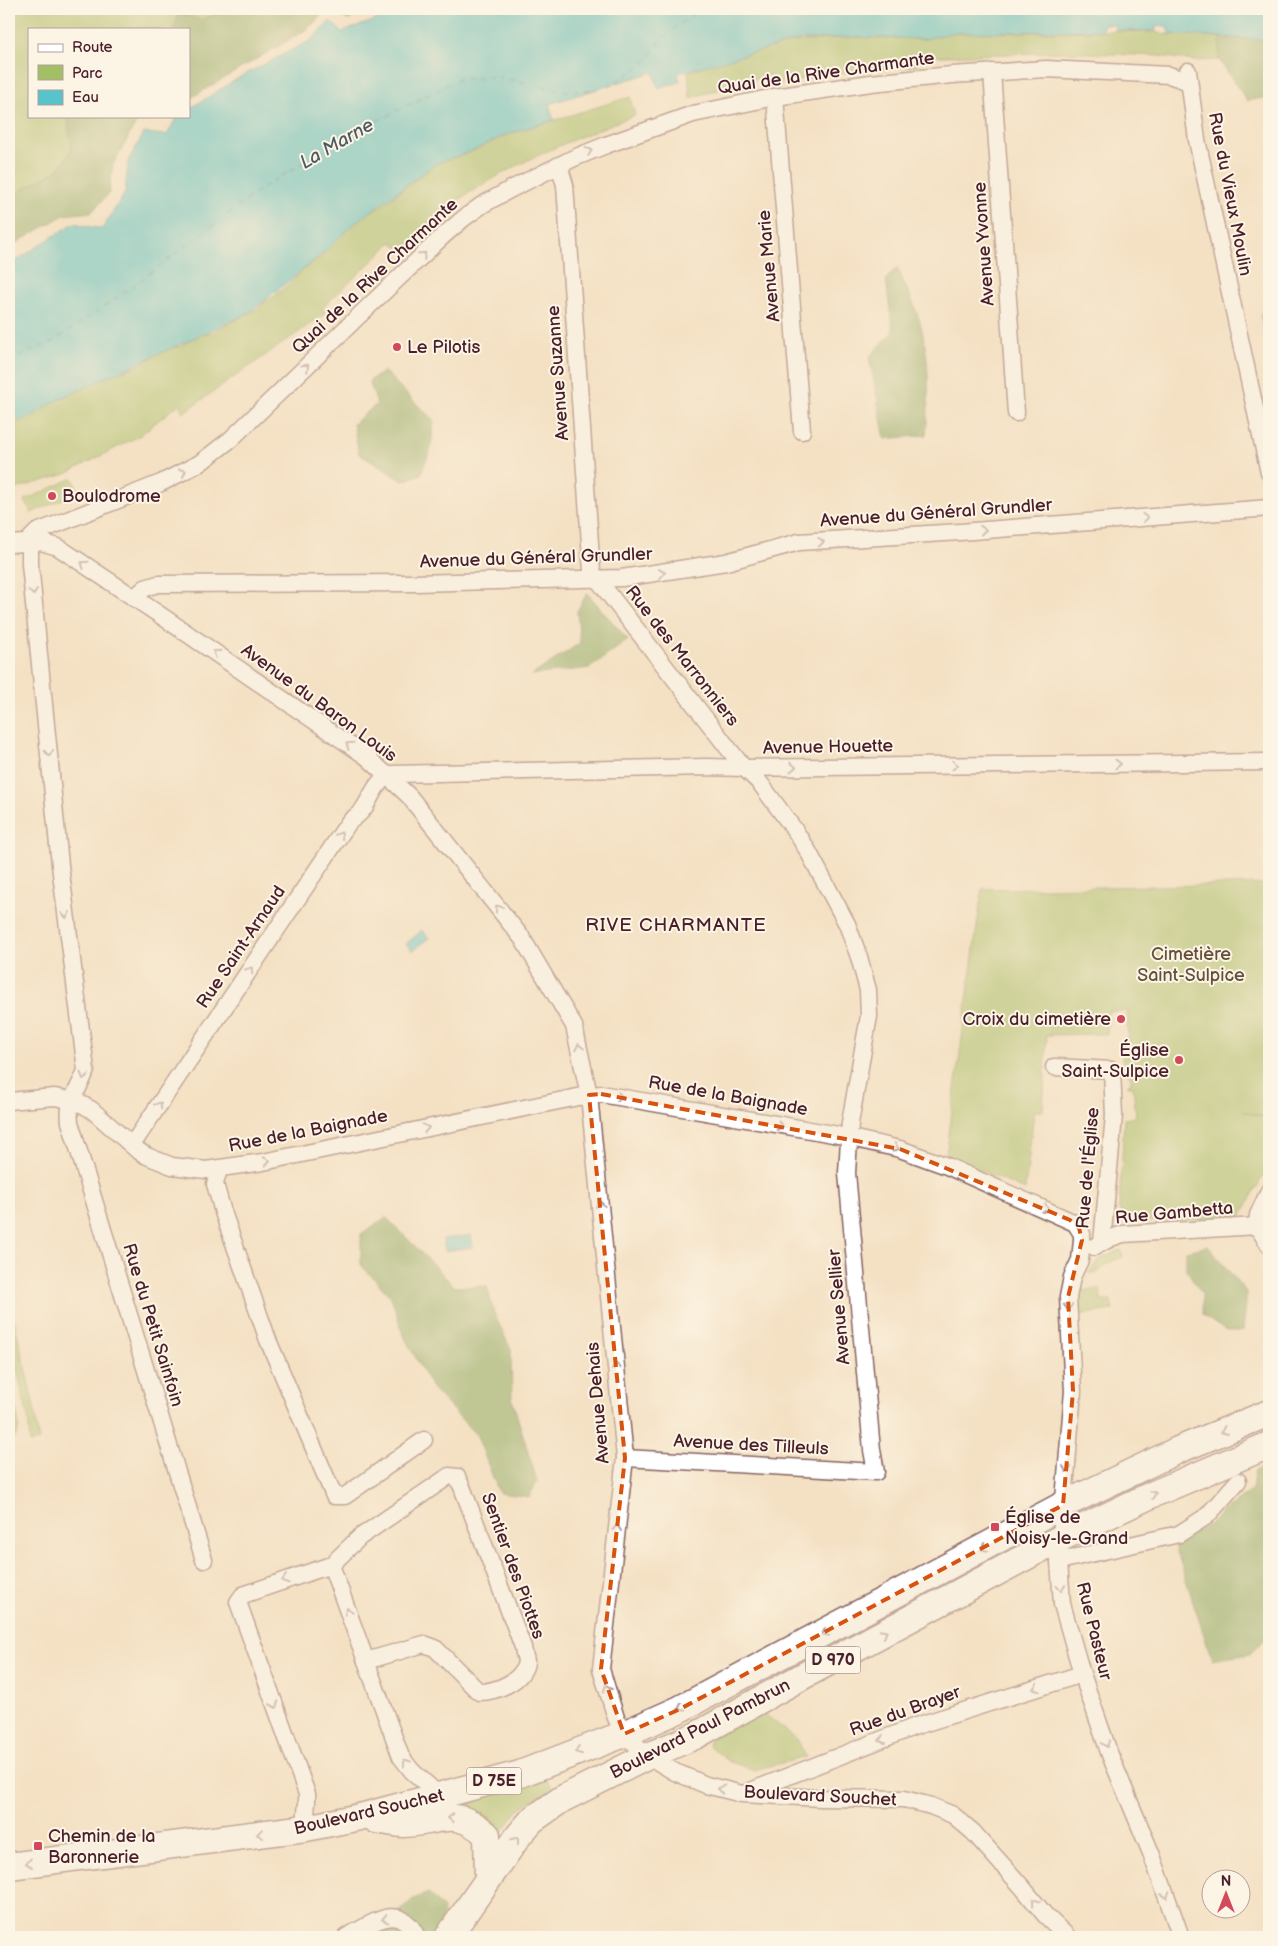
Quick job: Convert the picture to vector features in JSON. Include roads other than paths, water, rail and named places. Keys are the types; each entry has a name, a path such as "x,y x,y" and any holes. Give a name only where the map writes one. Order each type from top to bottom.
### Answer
{"main road":[{"name":"Boulevard Paul Pambrun","path":"624,1734 678,1710 1063,1505 1178,1450 1269,1413"},
{"name":"Boulevard Paul Pambrun","path":"448,1937 519,1835 532,1820 562,1799 648,1756 695,1736 802,1676 1060,1550 1151,1495 1269,1445"},
{"name":"Boulevard Souchet","path":"9,1866 306,1828 360,1817 520,1774 624,1734"},
{"path":"360,1817 402,1824 452,1817 465,1819 476,1824 487,1835 488,1877"}],"street":[{"name":"Quai de la Rive Charmante","path":"30,543 30,539 37,532 161,483 200,463 231,438 368,306 457,224 482,205 559,165 614,141 693,114 774,97 871,83 1036,69 1188,75"},
{"name":"Avenue Yvonne","path":"992,72 1016,413"},
{"name":"Rue du Vieux Moulin","path":"1188,75 1196,140 1269,473"},
{"name":"Avenue Marie","path":"774,97 802,431"},
{"name":"Avenue Suzanne","path":"559,165 565,185 592,572 596,579"},
{"name":"Avenue du Général Grundler","path":"134,598 145,588 158,584 414,583 596,579 643,576 726,562 799,542 960,532 1269,508"},
{"path":"63,550 60,532 68,520"},
{"path":"9,544 30,543 60,865 86,1070 82,1084 71,1100 42,1097 9,1100"},
{"name":"Avenue du Baron Louis","path":"30,543 52,544 63,550 367,757 409,796 522,938 574,1026 589,1095"},
{"name":"Rue des Marronniers","path":"596,579 744,768 760,783 796,832 847,924 859,956 868,990 869,1016 848,1138"},
{"name":"Avenue Houette","path":"387,776 409,773 707,767 1269,762"},
{"name":"Rue Saint-Arnaud","path":"132,1145 349,822 364,808 377,785 387,776"},
{"name":"Rue de l'Église","path":"1054,1067 1112,1070 1114,1116 1102,1242"},
{"name":"Rue de la Baignade","path":"71,1100 92,1110 147,1156 172,1166 194,1169 219,1169 601,1094 900,1149 947,1166 1070,1220 1079,1228 1082,1234 1080,1260"},
{"name":"Avenue Dehais","path":"589,1095 625,1458 601,1669 616,1718 624,1734"},
{"name":"Rue du Petit Sainfoin","path":"71,1100 70,1122 204,1560"},
{"name":"Avenue Sellier","path":"848,1138 847,1173 872,1450 876,1472"},
{"path":"219,1169 215,1184 223,1212 268,1340 334,1496 345,1496 424,1440"},
{"path":"1257,1226 1258,1215 1269,1191"},
{"name":"Rue Gambetta","path":"1080,1260 1102,1242 1123,1234 1257,1226 1269,1245"},
{"name":"Rue Pasteur","path":"1080,1260 1072,1277 1068,1297 1073,1391 1060,1550 1062,1604 1082,1674 1110,1755 1151,1852 1181,1937"},
{"name":"Avenue des Tilleuls","path":"625,1458 876,1472"},
{"name":"Sentier des Piottes","path":"306,1828 304,1814 308,1804 307,1794 238,1602 242,1595 332,1565 360,1537 449,1476 457,1477 523,1647 526,1663 520,1675 503,1687 490,1692 479,1692 435,1648 424,1644 366,1661"},
{"path":"1060,1550 1178,1534 1207,1516 1238,1481"},
{"path":"332,1565 401,1757 412,1771 440,1796"},
{"name":"Rue du Brayer","path":"742,1794 916,1726 1082,1674"},
{"name":"Boulevard Souchet","path":"624,1734 648,1756 675,1772 706,1785 742,1794 821,1798 904,1799 931,1806 953,1815 973,1832 1045,1915 1068,1937"},
{"path":"346,1937 384,1917 399,1917 411,1925 417,1937"}],"water":[{"name":"La Marne","path":"406,9 1269,9 1269,40 1169,34 1167,26 1156,26 1156,31 1115,30 1115,25 1103,24 1103,30 951,33 925,39 852,37 800,40 678,73 680,82 658,88 653,72 549,104 554,120 505,135 473,151 437,163 352,225 325,252 249,313 59,399 35,414 9,426 9,265 74,223 102,229 125,193 128,161 144,133 167,135 176,118 190,118 190,108 240,77 311,40 330,21 342,32"},
{"path":"422,930 429,938 412,951 406,944"},
{"path":"471,1235 473,1247 445,1251 443,1239"}],"place":[{"name":"Le Pilotis","path":"397,347"},
{"name":"Boulodrome","path":"52,496"},
{"name":"Croix du cimetière","path":"1121,1019"},
{"name":"Église Saint-Sulpice","path":"1179,1060"},
{"name":"Église de Noisy-le-Grand","path":"995,1527"},
{"name":"Chemin de la Baronnerie","path":"38,1846"}],"district":[{"name":"RIVE CHARMANTE","path":"676,925"}],"park label":[{"name":"Cimetière Saint-Sulpice","path":"1191,964"}]}
